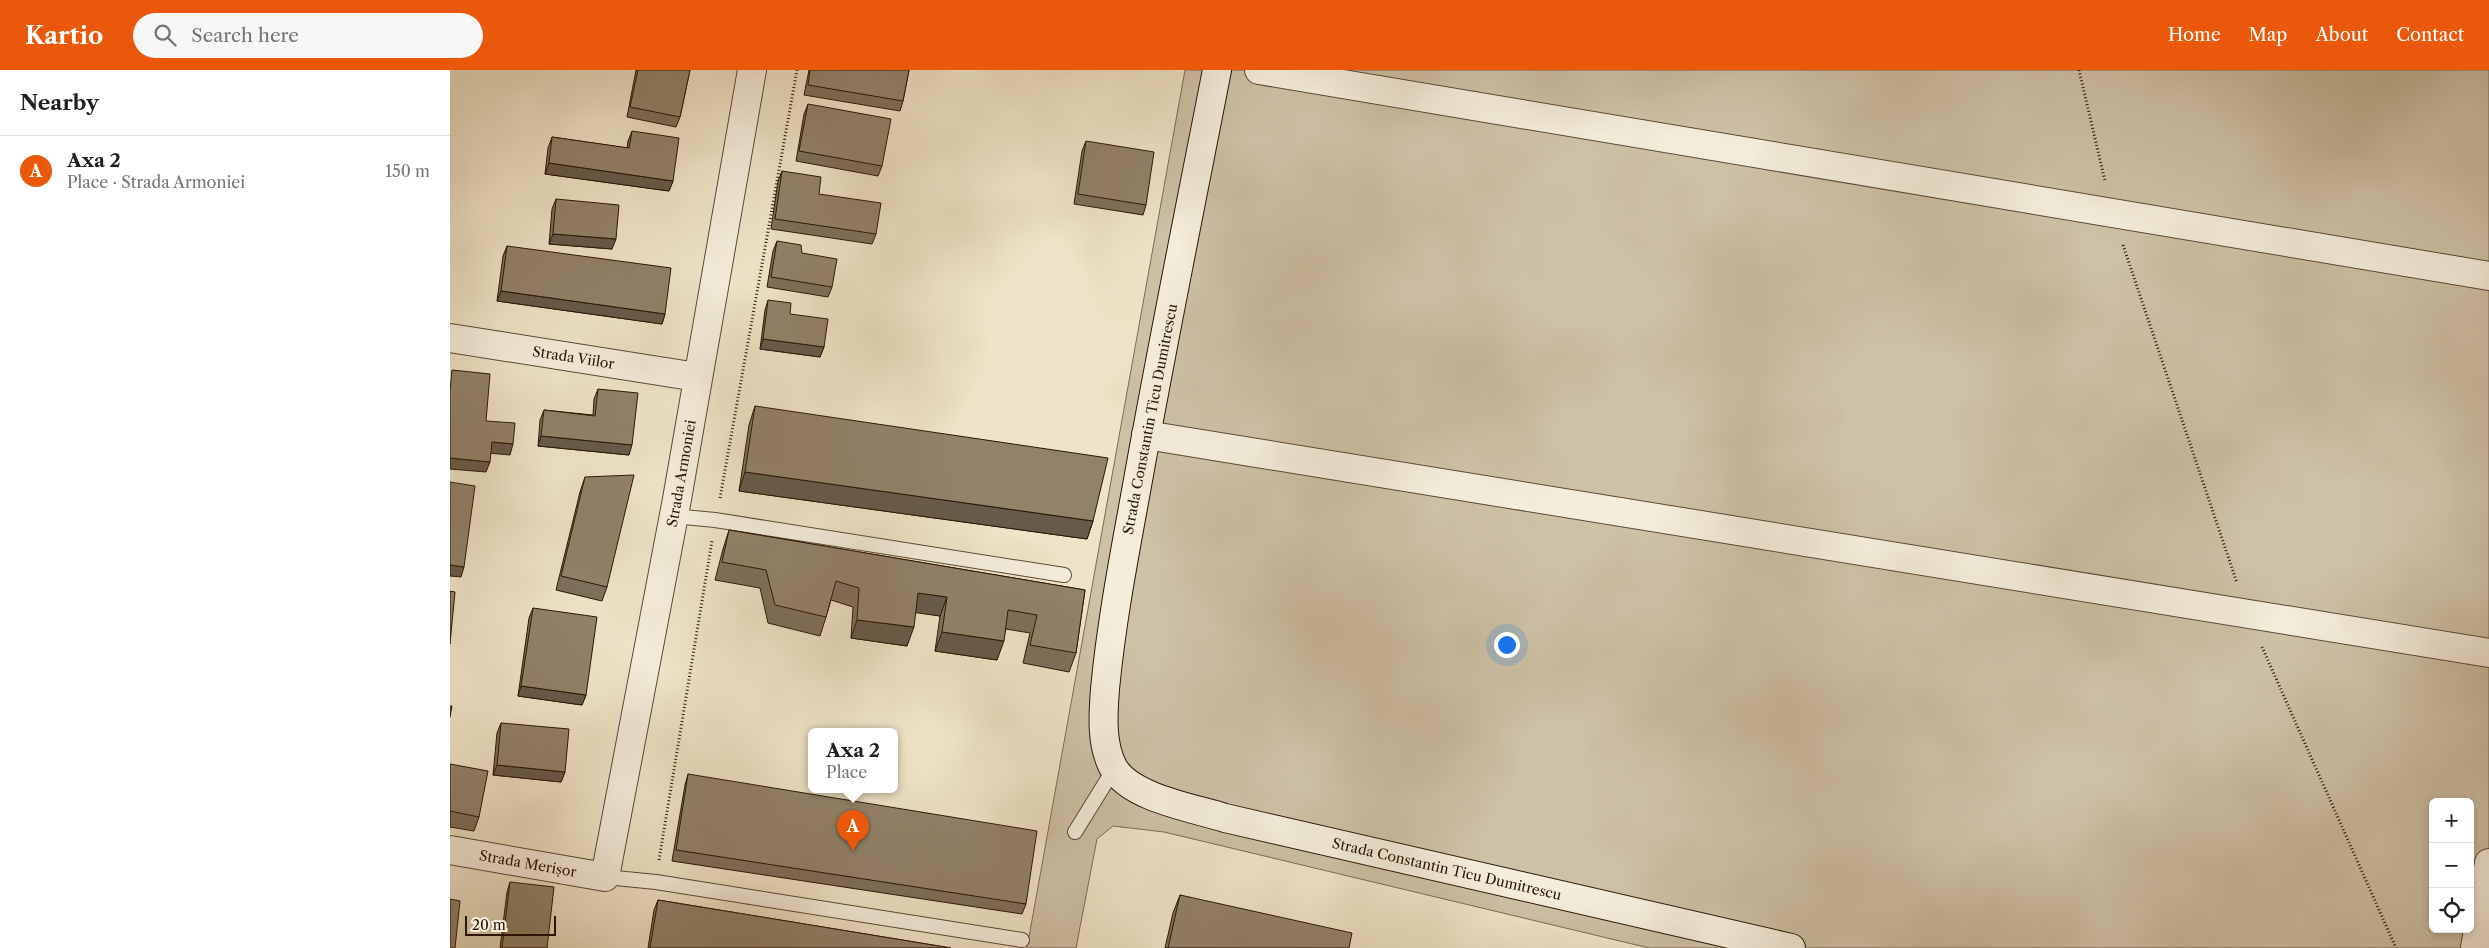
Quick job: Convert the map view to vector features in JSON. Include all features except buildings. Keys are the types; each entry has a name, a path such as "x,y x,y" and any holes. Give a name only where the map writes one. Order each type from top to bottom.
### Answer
{"street":[{"name":"Strada Armoniei","path":"606,877 673,516 752,70"},
{"name":"Strada Constantin Ticu Dumitrescu","path":"1217,70 1146,435 1123,566 1105,689 1104,734 1107,752 1114,769 1126,782 1145,793 1225,818 1791,948"},
{"path":"1259,70 2489,276"},
{"name":"Strada Viilor","path":"450,338 697,377"},
{"path":"1146,435 2489,653"},
{"name":"Strada Merișor","path":"450,850 606,877"},
{"path":"2475,948 2489,863"}],"lane":[{"path":"673,516 716,520 1064,575"},
{"path":"1075,832 1114,769"},
{"path":"606,877 656,882 1022,940"}],"path":[{"path":"656,882 716,520 797,70"},
{"path":"2079,70 2112,214 2248,614 2396,948"}],"shaded area":[{"path":"1185,70 2489,70 2489,948 1649,948 1164,832 1113,826 1097,839 1076,948 1027,948"}],"place":[{"name":"Axa 2","path":"853,851"}]}
